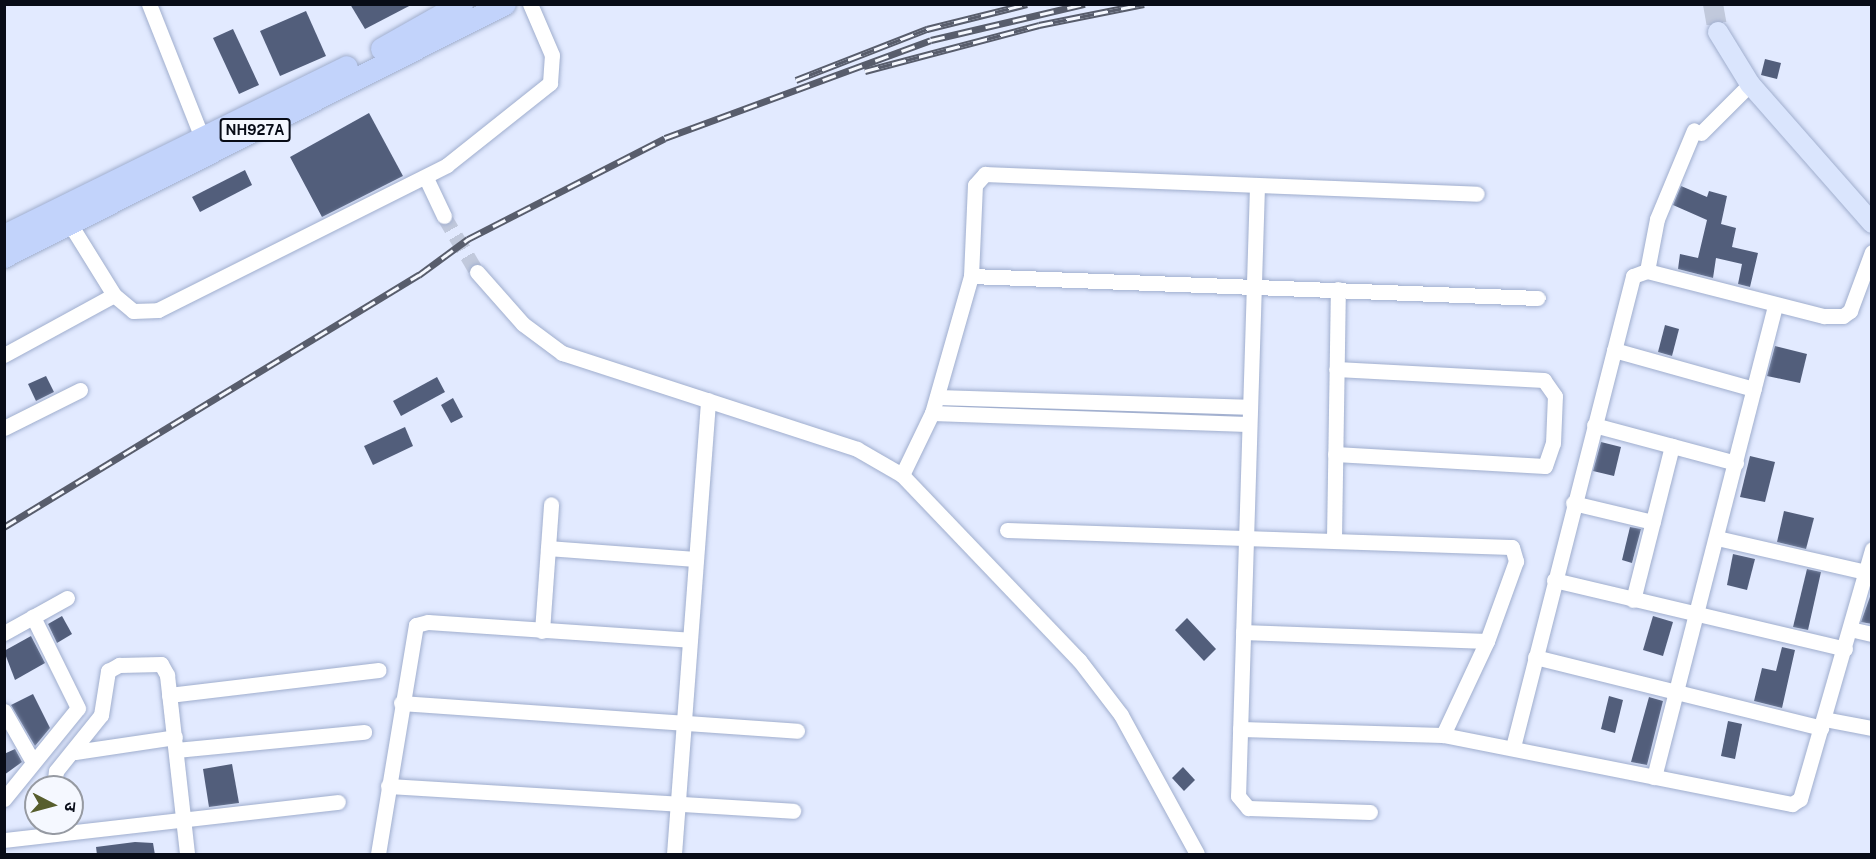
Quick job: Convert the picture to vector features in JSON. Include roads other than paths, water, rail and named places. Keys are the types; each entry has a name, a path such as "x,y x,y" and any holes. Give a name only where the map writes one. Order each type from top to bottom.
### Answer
{"highway":[{"name":"NH927A","path":"4,256 65,216 202,138 462,4"},
{"name":"NH927A","path":"4,236 65,216 505,4"}],"main road":[{"path":"1718,33 1750,84 1872,223"}],"street":[{"path":"149,4 202,138"},
{"path":"65,216 114,295 133,311 158,310 426,178 550,83 552,55 530,4"},
{"path":"1647,271 1657,219 1698,131 1750,84"},
{"path":"902,475 932,413 971,276 975,185 985,174 1477,195"},
{"path":"426,178 444,216"},
{"path":"1257,186 1247,424 1240,729 1243,805 1370,812"},
{"path":"1513,747 1573,502 1631,281 1647,271 1775,305 1843,316 1850,311 1872,252"},
{"path":"477,272 523,324 562,353 857,449 902,475 1079,660 1121,715 1197,855"},
{"path":"971,276 1253,285 1539,298"},
{"path":"1334,538 1338,289"},
{"path":"4,356 114,295"},
{"path":"1654,777 1718,538 1775,305"},
{"path":"1614,350 1754,389"},
{"path":"1335,454 1545,466 1552,450 1555,396 1544,380 1336,369"},
{"path":"4,428 80,390"},
{"path":"936,397 1248,407"},
{"path":"674,855 708,400"},
{"path":"932,413 1247,424"},
{"path":"1594,425 1736,463"},
{"path":"1633,600 1672,446"},
{"path":"1573,502 1653,522"},
{"path":"542,631 551,504"},
{"path":"1007,531 1334,538 1512,547 1516,561 1487,641 1443,735"},
{"path":"1718,538 1865,572"},
{"path":"548,548 695,559"},
{"path":"1240,729 1443,735 1513,747 1792,804 1800,799 1872,549"},
{"path":"1554,580 1697,616 1845,649"},
{"path":"4,633 67,598"},
{"path":"4,800 79,704 33,617"},
{"path":"378,855 401,703 416,625 689,640"},
{"path":"1850,629 1872,634"},
{"path":"1243,632 1487,641"},
{"path":"1535,657 1677,692 1822,723 1872,728"},
{"path":"56,775 56,771 75,752 101,715 112,668 161,664 170,695 188,855"},
{"path":"170,695 379,670"},
{"path":"401,703 683,721 797,731"},
{"path":"4,711 33,762"},
{"path":"75,752 364,732"},
{"path":"388,786 793,811"},
{"path":"84,825 183,819 338,802"},
{"path":"4,840 26,835"}],"tunnel":[{"path":"1713,4 1718,32"},
{"path":"444,216 477,272"}],"railway":[{"path":"796,80 927,29 1027,4"},
{"path":"4,527 419,275 468,239 665,138 931,40 1085,4"},
{"path":"865,71 1039,25 1144,4"}]}
